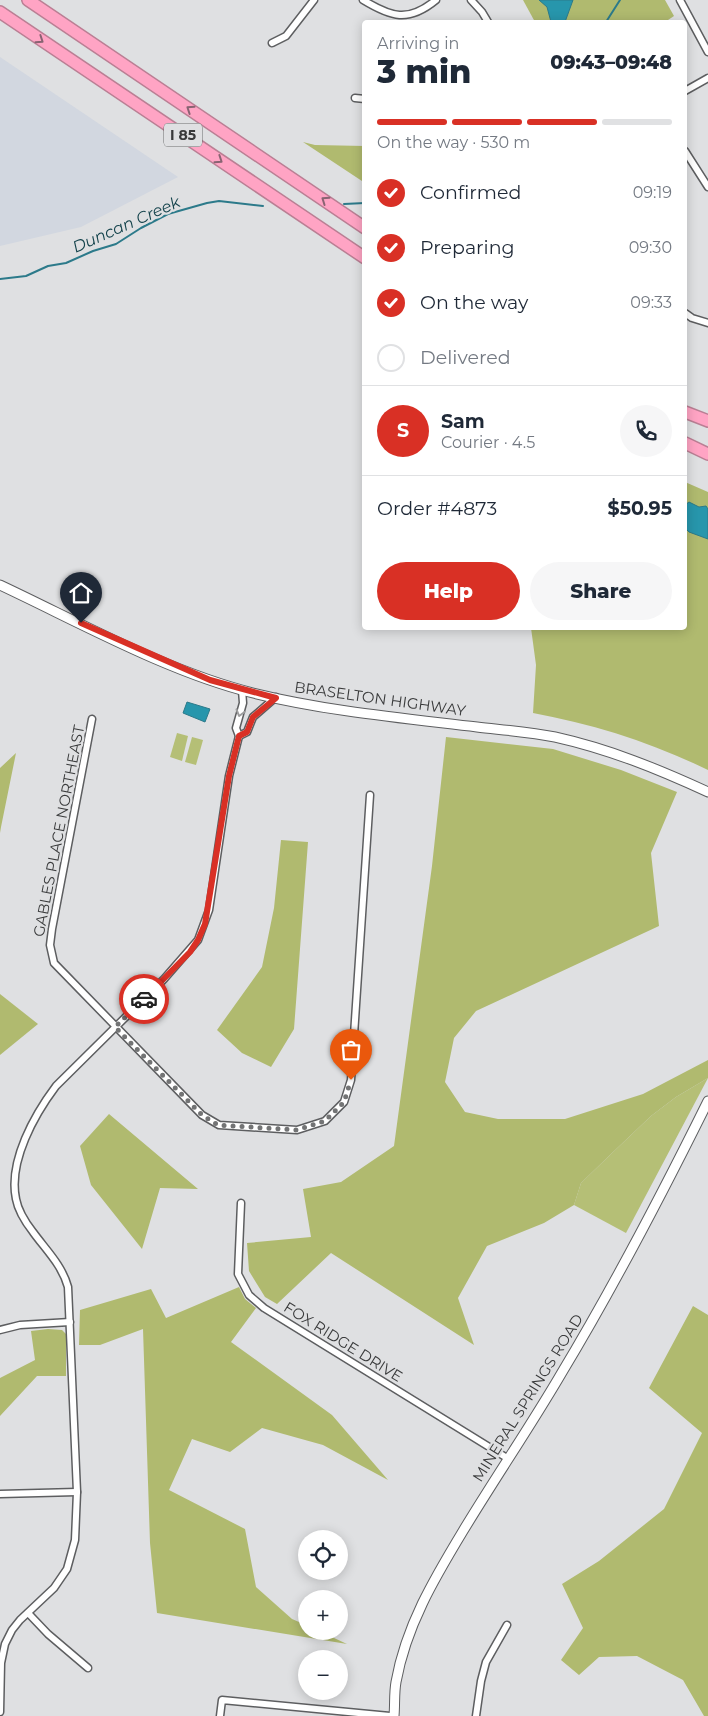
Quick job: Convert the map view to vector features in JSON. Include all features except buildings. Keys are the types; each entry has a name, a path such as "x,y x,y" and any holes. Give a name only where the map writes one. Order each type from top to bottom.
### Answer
{"highway":[{"name":"I 85","path":"28,0 362,226"},
{"name":"I 85","path":"0,12 362,256"},
{"path":"687,413 708,421"},
{"path":"687,444 708,454"}],"main road":[{"name":"BRASELTON HIGHWAY","path":"0,585 155,657 210,680 242,690 341,710 555,737 620,754 664,771 708,792"},
{"name":"MINERAL SPRINGS ROAD","path":"394,1716 395,1684 414,1621 430,1586 507,1458 561,1375 670,1180 708,1101"}],"street":[{"path":"272,43 286,36 314,0"},
{"path":"363,0 383,12 404,15 418,12 436,0"},
{"path":"471,0 487,20"},
{"path":"680,0 708,52"},
{"path":"687,90 708,78"},
{"path":"355,98 362,99"},
{"path":"687,155 708,187"},
{"path":"687,314 708,324"},
{"path":"0,1712 1,1663 5,1644 12,1630 54,1588 67,1569 75,1540 77,1492 68,1287 64,1275 20,1212 15,1198 20,1154 29,1128 42,1104 73,1068 164,979 198,940 208,910 229,776 239,736 236,728 243,702 242,690"},
{"path":"239,736 247,732 253,717 276,698"},
{"name":"GABLES PLACE NORTHEAST","path":"92,718 50,945 54,963 202,1115 218,1125 297,1130 325,1121 344,1102 351,1080 370,795"},
{"name":"FOX RIDGE DRIVE","path":"241,1203 238,1274 249,1295 264,1308 507,1458"},
{"path":"0,1330 20,1325 70,1322"},
{"path":"0,1494 77,1492"},
{"path":"28,1613 48,1634 88,1668"},
{"path":"476,1716 486,1662 507,1625"},
{"path":"220,1716 222,1700 390,1716"}],"shaded area":[{"path":"0,57 178,177 81,227 0,246"}],"green space":[{"path":"523,0 665,0 674,16 668,20 534,20"},
{"path":"303,142 315,145 362,146 362,181"},
{"path":"687,483 708,492 708,770 644,743 578,723 533,713 536,665 531,630 687,630"},
{"path":"177,733 188,736 182,761 170,757"},
{"path":"192,737 203,740 196,765 185,762"},
{"path":"446,737 553,749 621,770 677,792 651,853 659,926 476,1011 454,1038 445,1082 465,1112 498,1119 565,1119 643,1094 708,1060 708,1078 676,1097 651,1116 581,1183 574,1205 544,1223 487,1246 458,1298 474,1345 331,1253 277,1304 265,1297 249,1271 247,1243 311,1237 303,1189 341,1182 394,1146 432,866"},
{"path":"16,753 1,827 0,833 0,768"},
{"path":"281,840 308,842 294,1029 271,1067 242,1053 217,1030 262,967 274,908"},
{"path":"0,994 38,1024 0,1055"},
{"path":"708,1078 626,1233 574,1205 581,1183 651,1116 676,1097"},
{"path":"109,1114 198,1189 160,1188 142,1249 91,1185 80,1146"},
{"path":"239,1287 245,1299 256,1308 231,1342 332,1415 388,1480 323,1445 262,1428 230,1452 192,1439 169,1490 245,1529 256,1587 292,1619 298,1622 298,1636 157,1613 150,1543 143,1329 100,1345 79,1345 80,1310 151,1289 166,1318"},
{"path":"693,1306 708,1315 708,1716 704,1716 683,1680 637,1656 599,1657 579,1675 561,1660 583,1628 562,1584 599,1561 664,1509 702,1433 649,1388"},
{"path":"62,1330 66,1334 66,1376 37,1376 0,1416 0,1378 35,1360 31,1331"},
{"path":"322,1640 338,1640 347,1644"}],"water":[{"path":"539,0 573,0 566,20 550,20 547,7"},
{"path":"689,502 699,507 706,506 708,509 708,539 687,530 687,504"},
{"path":"187,702 210,709 205,722 183,713"}],"waterway":[{"name":"Duncan Creek","path":"607,20 620,0"},
{"name":"Duncan Creek","path":"0,279 26,276 48,266 66,263 93,251 116,244 168,214 207,203 219,201 263,206"},
{"name":"Duncan Creek","path":"344,204 362,203"}],"way so far":[{"path":"144,999 115,1027 202,1115 218,1125 297,1130 325,1121 344,1102 351,1080"}],"route":[{"path":"81,623 210,680 276,698 253,717 247,732 239,736 229,776 208,910 205,924 198,940 190,952 144,999"}]}
